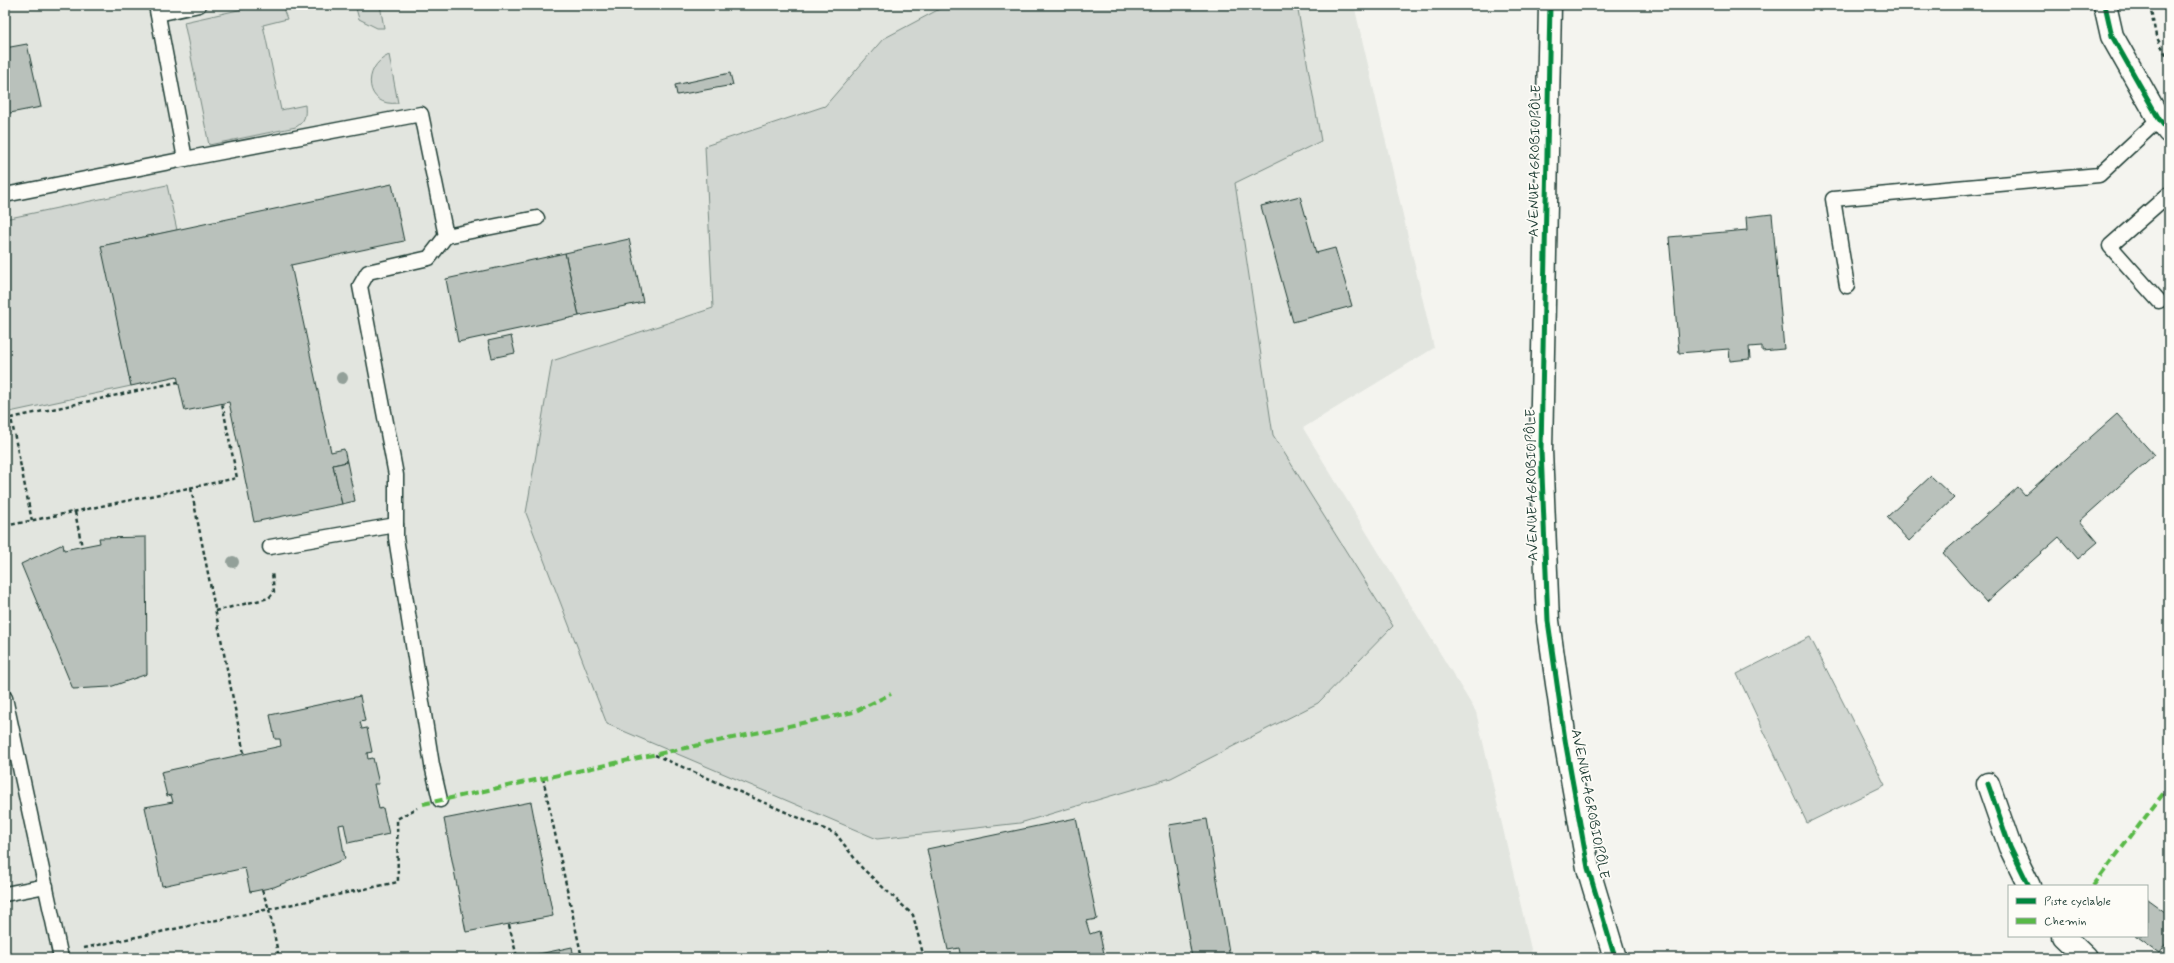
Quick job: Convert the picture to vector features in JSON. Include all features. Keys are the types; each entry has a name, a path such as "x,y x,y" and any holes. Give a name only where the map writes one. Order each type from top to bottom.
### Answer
{"street":[{"name":"AVENUE AGROBIOPÔLE","path":"1550,5 1541,450 1548,621 1565,740 1588,868 1615,958"},
{"path":"2105,5 2112,36 2164,126"},
{"path":"1988,784 2010,847 2029,885"},
{"path":"2064,937 2086,958"}],"lane":[{"path":"185,160 157,10 199,5"},
{"path":"5,195 420,114 446,236"},
{"path":"1847,286 1833,199 2099,175 2164,126"},
{"path":"2159,301 2110,246 2169,194"},
{"path":"440,800 396,538 396,475 360,286 368,272 429,258 446,236 537,218"},
{"path":"270,547 396,526"},
{"path":"5,698 60,955"},
{"path":"5,894 46,886"}],"path":[{"path":"2150,5 2156,36 2169,60"},
{"path":"5,419 178,382"},
{"path":"5,526 237,478 222,403"},
{"path":"11,418 32,521"},
{"path":"191,488 244,754"},
{"path":"75,512 82,547"},
{"path":"215,611 269,598 274,592 270,547"},
{"path":"655,755 836,834 862,868 913,915 924,958"},
{"path":"543,778 582,958"},
{"path":"60,955 398,882 397,819 423,804"},
{"path":"262,890 269,909 280,958"},
{"path":"509,925 517,958"}],"shaded area":[{"path":"5,5 1354,5 1434,348 1303,428 1476,712 1533,958 5,958"},
{"path":"261,5 282,6 287,19 263,25 281,110 305,105 304,118 296,127 209,145 184,22"},
{"path":"355,5 380,5 384,28 377,28 359,19"},
{"path":"947,5 1297,5 1321,141 1235,183 1273,435 1393,626 1318,703 1171,778 1020,823 877,839 607,724 526,513 552,361 713,308 705,146 825,106 883,39"},
{"path":"389,55 398,103 387,103 379,99 373,93 371,85 371,77 374,68 380,61"},
{"path":"167,185 177,230 102,246 131,386 5,413 5,219"},
{"path":"1810,637 1885,785 1807,823 1737,674"}],"building":[{"path":"27,44 41,107 5,114 5,48"},
{"path":"730,73 733,85 677,95 675,85"},
{"path":"392,184 404,241 291,265 331,452 344,449 347,462 333,465 342,504 254,522 229,402 185,411 177,376 131,386 101,246"},
{"path":"1300,196 1316,253 1335,248 1352,306 1293,322 1261,206"},
{"path":"1772,214 1784,349 1762,351 1762,346 1749,347 1750,359 1730,361 1729,349 1679,353 1669,237 1747,230 1746,217"},
{"path":"629,239 643,302 579,316 565,253"},
{"path":"565,253 579,316 458,342 446,279"},
{"path":"511,336 515,353 492,358 488,341"},
{"path":"2117,414 2154,455 2080,521 2098,542 2078,559 2059,537 1986,602 1943,553 2018,487 2025,495"},
{"path":"347,462 355,501 342,504 333,465"},
{"path":"1931,476 1954,498 1909,541 1887,517"},
{"path":"146,537 147,674 110,687 73,689 21,564 63,544 64,550 100,543 99,538"},
{"path":"360,696 365,721 360,722 362,729 367,728 372,752 367,753 368,759 373,758 379,784 374,784 379,809 383,808 389,834 348,843 344,824 339,825 345,859 274,887 250,892 245,868 162,886 145,807 173,802 171,795 167,796 161,772 281,746 280,739 275,739 270,715"},
{"path":"531,802 553,916 466,932 444,819"},
{"path":"1076,818 1097,919 1086,921 1090,934 1099,931 1105,958 961,958 959,948 948,950 927,849"},
{"path":"1207,819 1230,958 1192,958 1169,825"},
{"path":"2148,900 2169,915 2169,943 2167,942 2159,953 2136,937 2148,937"},
{"path":"572,947 574,958 520,958"}],"marked path":[{"path":"423,804 854,712 891,694"},
{"path":"2094,885 2169,786"}],"cycle path":[{"path":"1550,5 1541,450 1548,621 1565,740 1588,868 1615,958"},
{"path":"2105,5 2112,36 2159,119 2169,132"},
{"path":"1988,784 2010,847 2029,885"}]}
